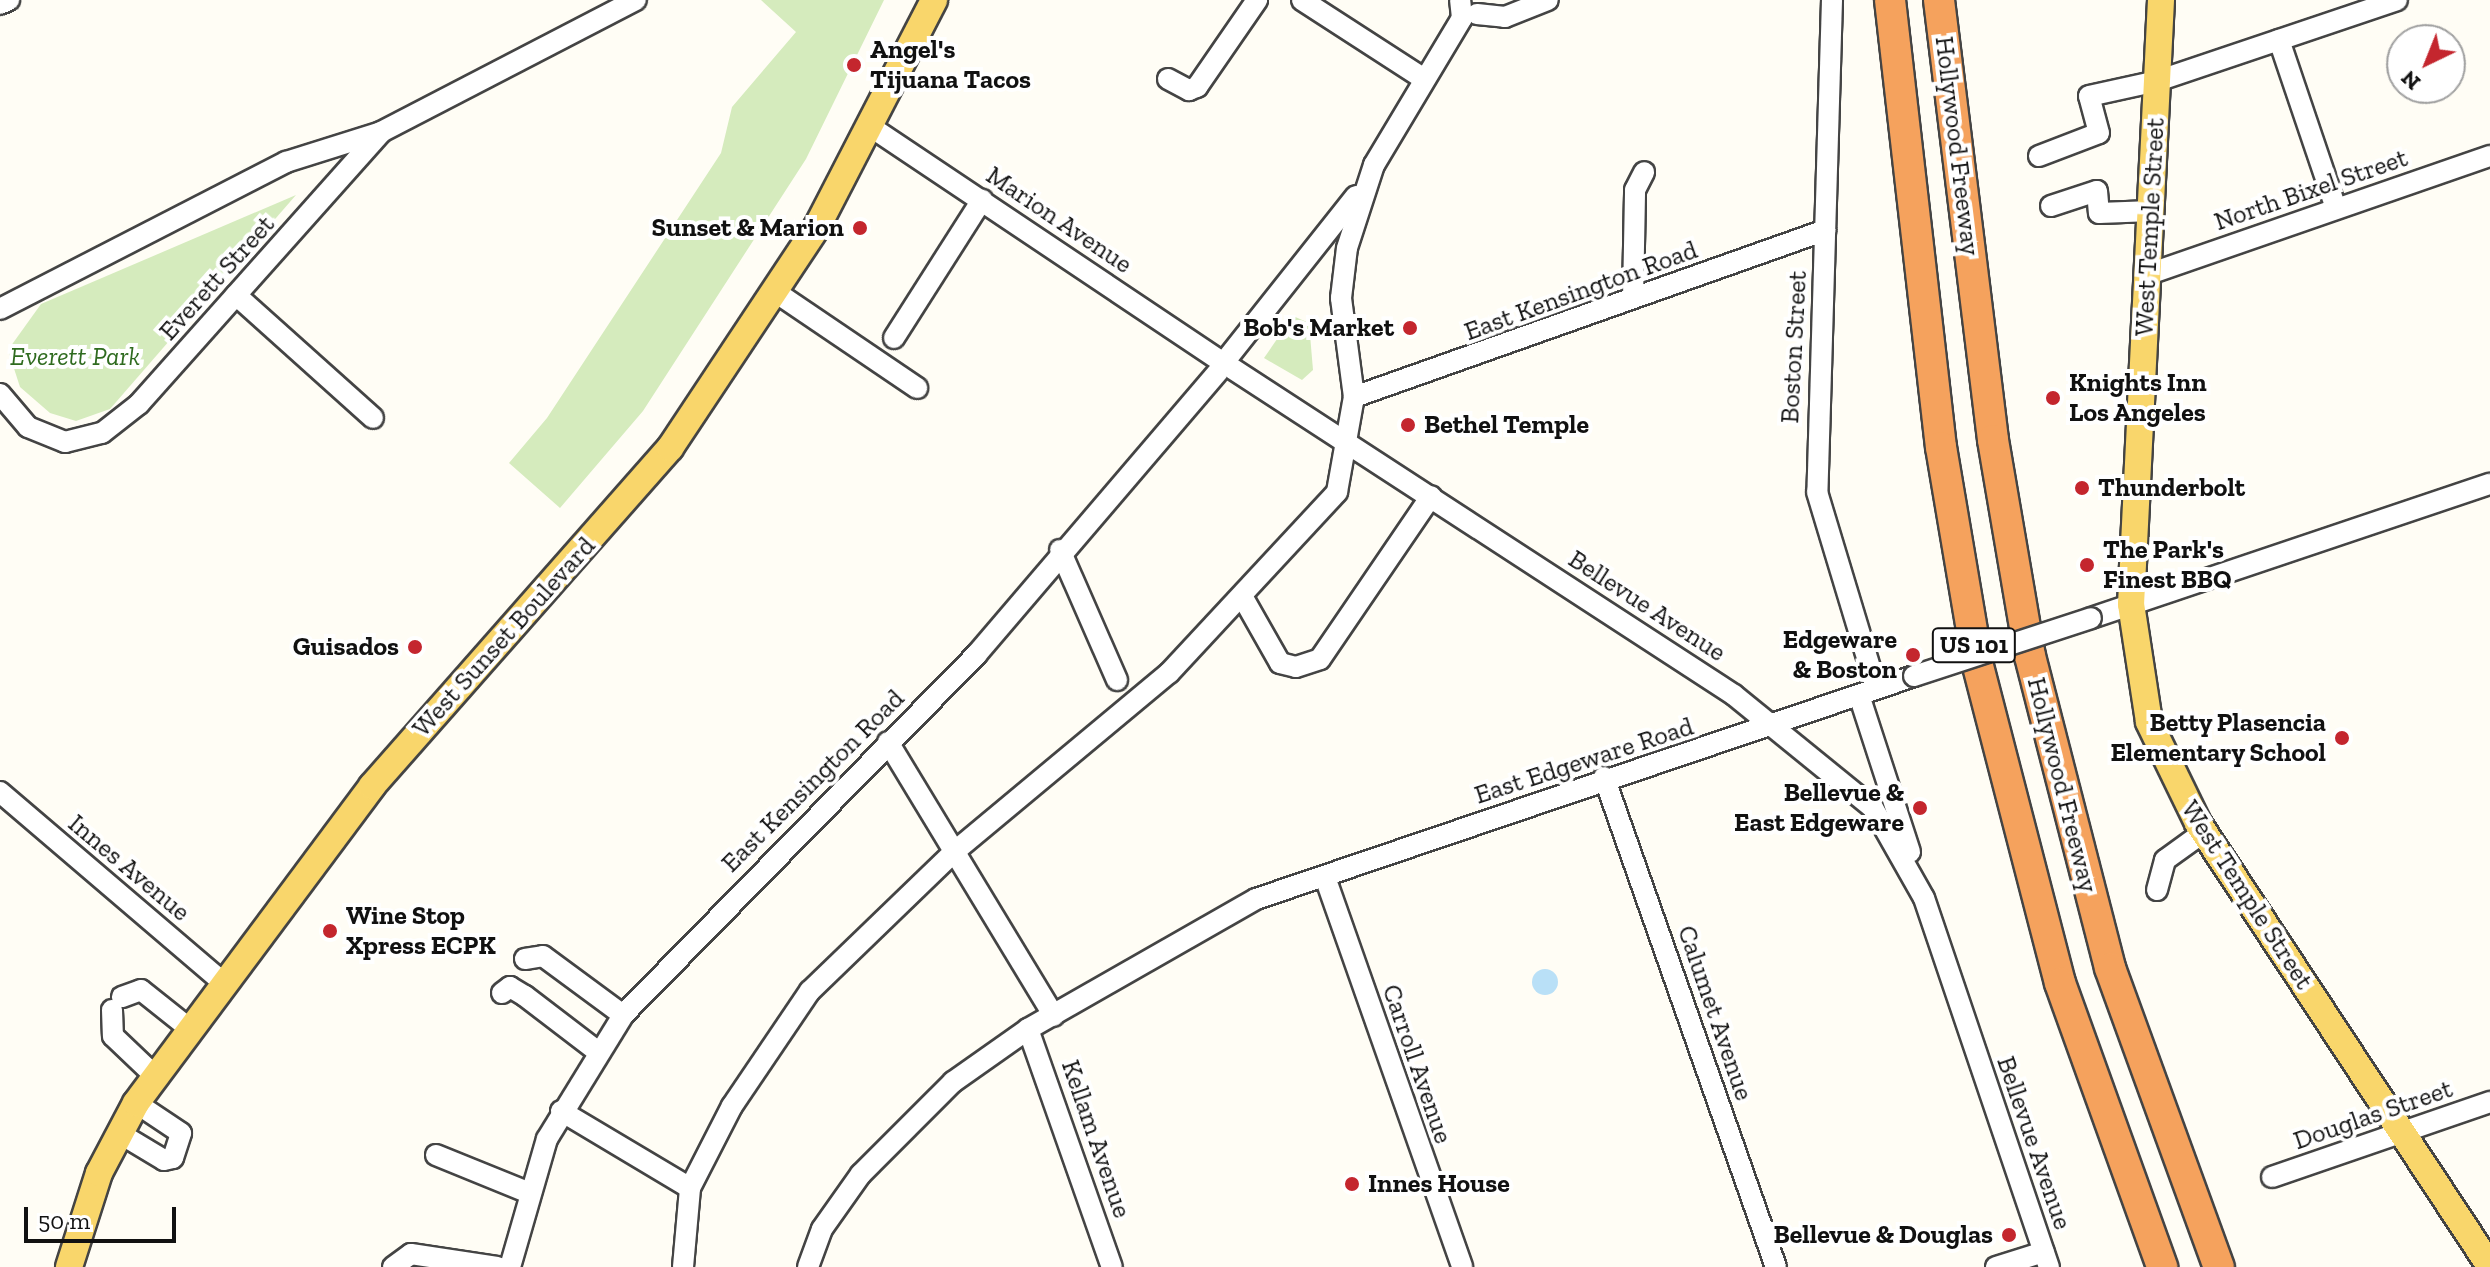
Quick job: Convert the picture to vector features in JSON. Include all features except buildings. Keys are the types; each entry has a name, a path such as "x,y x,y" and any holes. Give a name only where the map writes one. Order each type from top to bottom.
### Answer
{"highway":[{"name":"Hollywood Freeway","path":"1890,0 1941,447 1978,666 2060,983 2162,1267"},
{"name":"Hollywood Freeway","path":"1939,0 1993,440 2052,756 2143,1068 2219,1267"}],"main road":[{"name":"West Sunset Boulevard","path":"69,1267 119,1133 136,1103 372,786 670,448 774,291 871,127 934,0"},
{"name":"West Temple Street","path":"2161,0 2131,604 2149,722 2204,832 2490,1266"}],"street":[{"path":"0,4 9,0"},
{"name":"Everett Street","path":"0,309 286,162 381,132 636,0"},
{"path":"1168,79 1189,90 1197,87 1257,0"},
{"path":"1302,0 1424,79"},
{"path":"683,1267 690,1188 732,1106 810,991 954,852 1169,673 1337,492 1354,397 1341,298 1347,248 1374,165 1424,79 1473,8 1505,17 1548,0"},
{"name":"Boston Street","path":"1832,0 1817,492 1924,898"},
{"path":"2039,156 2099,133 2089,96 2157,81 2397,0"},
{"path":"2279,40 2336,208"},
{"name":"Marion Avenue","path":"871,127 1348,442"},
{"name":"Everett Street","path":"0,394 28,427 65,442 102,433 139,404 381,132"},
{"name":"North Bixel Street","path":"2149,274 2490,156"},
{"name":"East Kensington Road","path":"510,1267 527,1192 561,1111 623,1015 977,654 1060,550 1225,363 1345,214 1374,165"},
{"path":"1633,298 1635,190 1644,172"},
{"path":"2051,206 2097,191 2099,213 2152,211"},
{"path":"894,338 982,200"},
{"name":"East Kensington Road","path":"1354,397 1825,230"},
{"path":"774,291 917,388"},
{"path":"236,295 373,418"},
{"name":"Bellevue Avenue","path":"1348,442 1772,724 1873,808 1924,898 2047,1260"},
{"name":"East Edgeware Road","path":"808,1267 822,1229 861,1174 953,1082 1028,1029 1256,899 1604,777 1772,724 2490,484"},
{"path":"1242,596 1280,663 1296,667 1320,659 1431,496"},
{"path":"1060,550 1117,680"},
{"path":"888,742 1054,1016"},
{"name":"Calumet Avenue","path":"1604,777 1776,1267"},
{"name":"Innes Avenue","path":"0,792 224,983"},
{"path":"2157,890 2165,860 2204,832"},
{"name":"Carroll Avenue","path":"1325,877 1462,1267"},
{"path":"525,959 543,956 623,1015"},
{"path":"502,993 510,987 525,996 597,1051"},
{"path":"155,1076 113,1036 117,1004 141,990 190,1029"},
{"name":"Kellam Avenue","path":"1028,1029 1112,1267"},
{"name":"Douglas Street","path":"2272,1177 2490,1102"},
{"path":"119,1133 164,1160 173,1158 181,1133 136,1103"},
{"path":"561,1111 690,1188"},
{"path":"436,1155 527,1192"},
{"path":"393,1267 411,1254 497,1267"},
{"path":"1996,1267 2047,1260"}],"green space":[{"path":"761,0 884,0 806,159 643,411 560,508 509,463 547,418 721,153 732,107 796,32"},
{"name":"Everett Park","path":"296,195 110,409 76,421 50,413 20,387 8,350 41,304"},
{"path":"1293,316 1309,323 1313,370 1302,380 1264,358"}],"water":[{"path":"1545,969 1554,973 1558,982 1554,991 1545,995 1536,991 1532,982 1536,973"}],"place":[{"name":"Angel's Tijuana Tacos","path":"854,65"},
{"name":"Sunset & Marion","path":"860,228"},
{"name":"Bob's Market","path":"1410,328"},
{"name":"Knights Inn Los Angeles","path":"2053,398"},
{"name":"Bethel Temple","path":"1408,425"},
{"name":"Thunderbolt","path":"2082,488"},
{"name":"The Park's Finest BBQ","path":"2087,565"},
{"name":"Guisados","path":"415,647"},
{"name":"Edgeware & Boston","path":"1913,655"},
{"name":"Betty Plasencia Elementary School","path":"2342,738"},
{"name":"Bellevue & East Edgeware","path":"1920,808"},
{"name":"Wine Stop Xpress ECPK","path":"330,931"},
{"name":"Innes House","path":"1352,1184"},
{"name":"Bellevue & Douglas","path":"2009,1235"}]}
